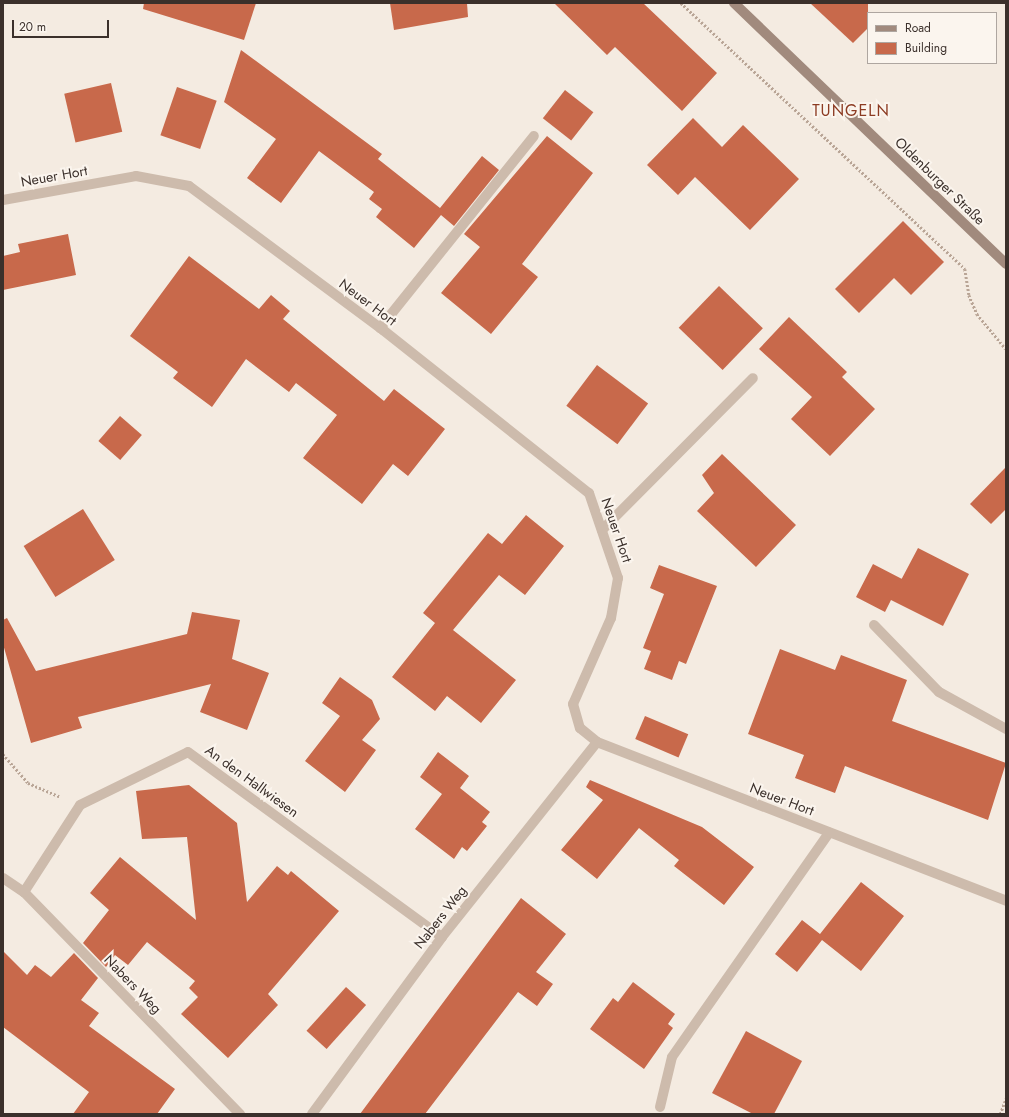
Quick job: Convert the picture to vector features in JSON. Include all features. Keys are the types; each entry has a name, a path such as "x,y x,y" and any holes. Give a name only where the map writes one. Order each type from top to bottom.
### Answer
{"main road":[{"name":"Oldenburger Straße","path":"734,3 1006,264"}],"street":[{"path":"380,328 534,136"},
{"name":"Neuer Hort","path":"3,200 136,176 189,186 380,328 589,493 618,578 611,618 573,704 580,728 597,742 1006,901"},
{"path":"602,530 753,378"},
{"path":"874,625 938,692 1006,729"},
{"name":"Nabers Weg","path":"312,1114 442,937 597,742"},
{"name":"An den Hallwiesen","path":"80,805 188,752 442,937"},
{"path":"24,892 80,805"},
{"path":"660,1107 672,1056 829,832"},
{"name":"Nabers Weg","path":"3,878 24,892 240,1114"}],"path":[{"path":"681,3 964,269 969,295 977,314 1006,349"},
{"path":"3,754 28,783 80,805"},
{"path":"1000,1114 1006,1098"}],"building":[{"path":"144,3 256,3 244,40 143,9"},
{"path":"390,3 467,3 468,17 394,30"},
{"path":"554,3 643,3 717,73 682,111 615,47 607,55"},
{"path":"810,3 868,3 867,29 853,43"},
{"path":"241,50 382,154 378,159 440,208 482,156 499,170 454,226 441,215 414,248 376,217 382,209 369,199 374,192 319,151 281,203 247,178 276,139 224,102"},
{"path":"111,83 122,132 75,143 64,94"},
{"path":"177,87 217,101 200,149 160,135"},
{"path":"565,90 593,112 571,141 543,118"},
{"path":"693,118 722,147 743,125 799,179 750,230 695,177 678,195 647,165"},
{"path":"547,136 593,173 522,264 538,277 491,334 441,293 480,247 464,234"},
{"path":"903,221 944,262 911,295 894,278 859,313 835,289"},
{"path":"68,234 76,275 3,290 3,256 20,252 18,244"},
{"path":"189,256 259,309 271,295 290,311 283,319 384,401 394,389 445,429 408,476 393,464 362,504 303,458 337,415 296,383 289,392 246,359 212,407 173,378 178,372 130,336"},
{"path":"719,286 763,328 723,370 679,328"},
{"path":"789,317 847,372 842,377 875,409 830,456 791,419 812,397 759,349"},
{"path":"597,365 648,404 617,444 566,406"},
{"path":"120,416 142,435 120,460 98,441"},
{"path":"722,454 796,525 756,567 697,511 714,493 702,475"},
{"path":"1006,467 1006,509 991,524 970,504"},
{"path":"83,509 115,560 55,597 24,546"},
{"path":"526,515 564,546 525,595 499,575 453,630 516,680 481,723 447,696 435,711 392,677 435,623 423,613 488,533 502,544"},
{"path":"918,548 969,574 943,626 891,600 885,612 856,597 873,564 902,579"},
{"path":"659,565 717,586 686,664 679,661 672,680 644,669 651,651 643,648 664,594 650,588"},
{"path":"192,612 240,620 232,659 269,673 247,730 200,712 211,684 78,717 82,728 31,743 3,644 3,620 7,618 36,671 187,634"},
{"path":"780,649 835,670 841,655 907,680 892,721 1006,763 988,820 845,766 835,793 795,778 804,755 748,734"},
{"path":"340,677 372,700 380,719 362,740 376,750 345,792 305,761 340,716 322,703"},
{"path":"645,716 688,734 678,757 635,739"},
{"path":"438,752 469,776 460,788 490,812 482,822 487,826 467,851 462,847 454,859 415,829 442,794 420,777"},
{"path":"590,780 702,827 754,867 724,905 674,866 679,860 639,828 597,879 561,850 603,800 586,787"},
{"path":"189,785 237,823 247,902 277,866 288,875 291,871 339,911 268,994 278,1005 228,1058 181,1014 198,997 189,988 195,981 147,942 128,965 115,955 106,967 83,943 109,910 90,893 120,857 196,920 187,837 142,839 136,791"},
{"path":"861,882 904,916 861,971 822,940 797,972 775,954 802,920 820,934"},
{"path":"521,898 566,934 536,972 553,984 537,1006 518,992 425,1114 360,1114"},
{"path":"3,951 27,975 35,965 51,977 74,953 98,978 81,1000 99,1013 89,1026 175,1089 157,1114 73,1114 89,1092 3,1027"},
{"path":"633,982 675,1014 668,1024 673,1028 644,1069 590,1029 613,998 618,1002"},
{"path":"346,987 366,1005 327,1049 307,1031"},
{"path":"746,1031 802,1061 774,1114 753,1114 712,1093"}],"district":[{"name":"TUNGELN","path":"851,111"}]}
